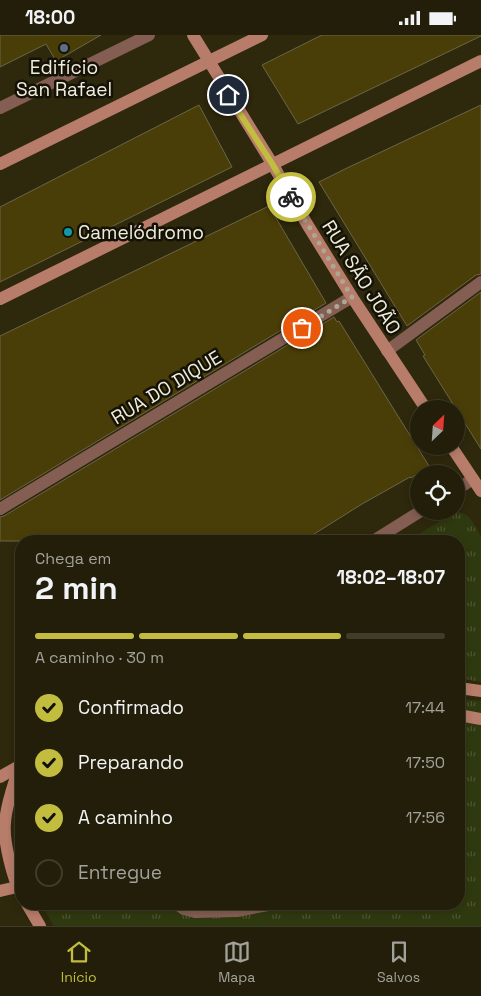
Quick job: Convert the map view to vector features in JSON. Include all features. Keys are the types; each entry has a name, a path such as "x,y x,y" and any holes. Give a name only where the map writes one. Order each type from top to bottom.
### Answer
{"main road":[{"name":"RUA SÃO JOÃO","path":"192,35 352,297 420,400"},
{"path":"0,164 262,35"},
{"path":"0,299 481,61"},
{"path":"458,455 477,477 481,491"},
{"path":"465,689 481,691"},
{"path":"465,716 481,719"},
{"path":"0,777 15,769"},
{"path":"15,784 4,824 6,845 15,873"},
{"path":"0,891 15,890"},
{"path":"31,910 40,926"}],"street":[{"path":"0,107 149,35"},
{"path":"387,351 481,282"},
{"name":"RUA DO DIQUE","path":"0,509 352,297"},
{"path":"465,484 477,477"},
{"path":"384,535 410,518"},
{"path":"188,910 195,912 242,910"}],"green space":[{"path":"465,514 469,517 481,536 481,682 465,679 465,535 418,535 442,520 465,520"},
{"path":"465,700 481,701 481,926 54,926 45,910 465,910"}],"building":[{"path":"0,35 101,35 56,61 46,44 0,67"},
{"path":"322,35 481,36 298,124 262,65"},
{"name":"Camelódromo","path":"199,105 232,167 0,282 0,207"},
{"path":"481,105 481,274 476,275 407,326 319,182"},
{"path":"269,206 326,303 0,500 0,336"},
{"path":"481,292 481,449 465,423 465,400 450,400 423,356 425,355 416,340"},
{"path":"334,317 337,322 339,321 410,435 410,455 422,455 428,465 410,465 410,477 313,535 15,535 15,541 0,541 0,517"}],"way so far":[{"path":"291,197 352,297 302,328"}],"place":[{"name":"Edifício San Rafael","path":"64,48"},
{"name":"Camelódromo","path":"68,232"}],"route":[{"path":"228,95 273,165 291,197"}]}
